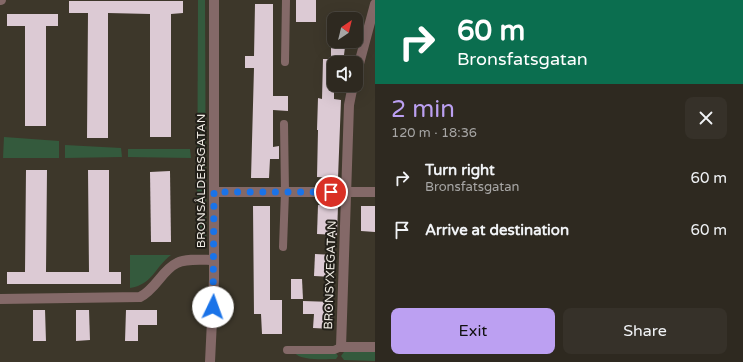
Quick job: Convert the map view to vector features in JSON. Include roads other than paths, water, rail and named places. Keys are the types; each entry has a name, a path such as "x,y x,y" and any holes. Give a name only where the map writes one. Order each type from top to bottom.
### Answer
{"street":[{"name":"BRONSÅLDERSGATAN","path":"210,362 214,260 214,0"},
{"path":"361,56 375,4"},
{"name":"BRONSYXEGATAN","path":"341,347 349,105 352,92"},
{"path":"214,192 375,192"},
{"path":"0,299 140,297 149,293 168,269 177,263 214,260"},
{"path":"341,347 375,347"}],"lane":[{"path":"285,62 286,0"},
{"path":"283,247 285,192 284,124"},
{"path":"287,350 334,350 341,347"}]}
